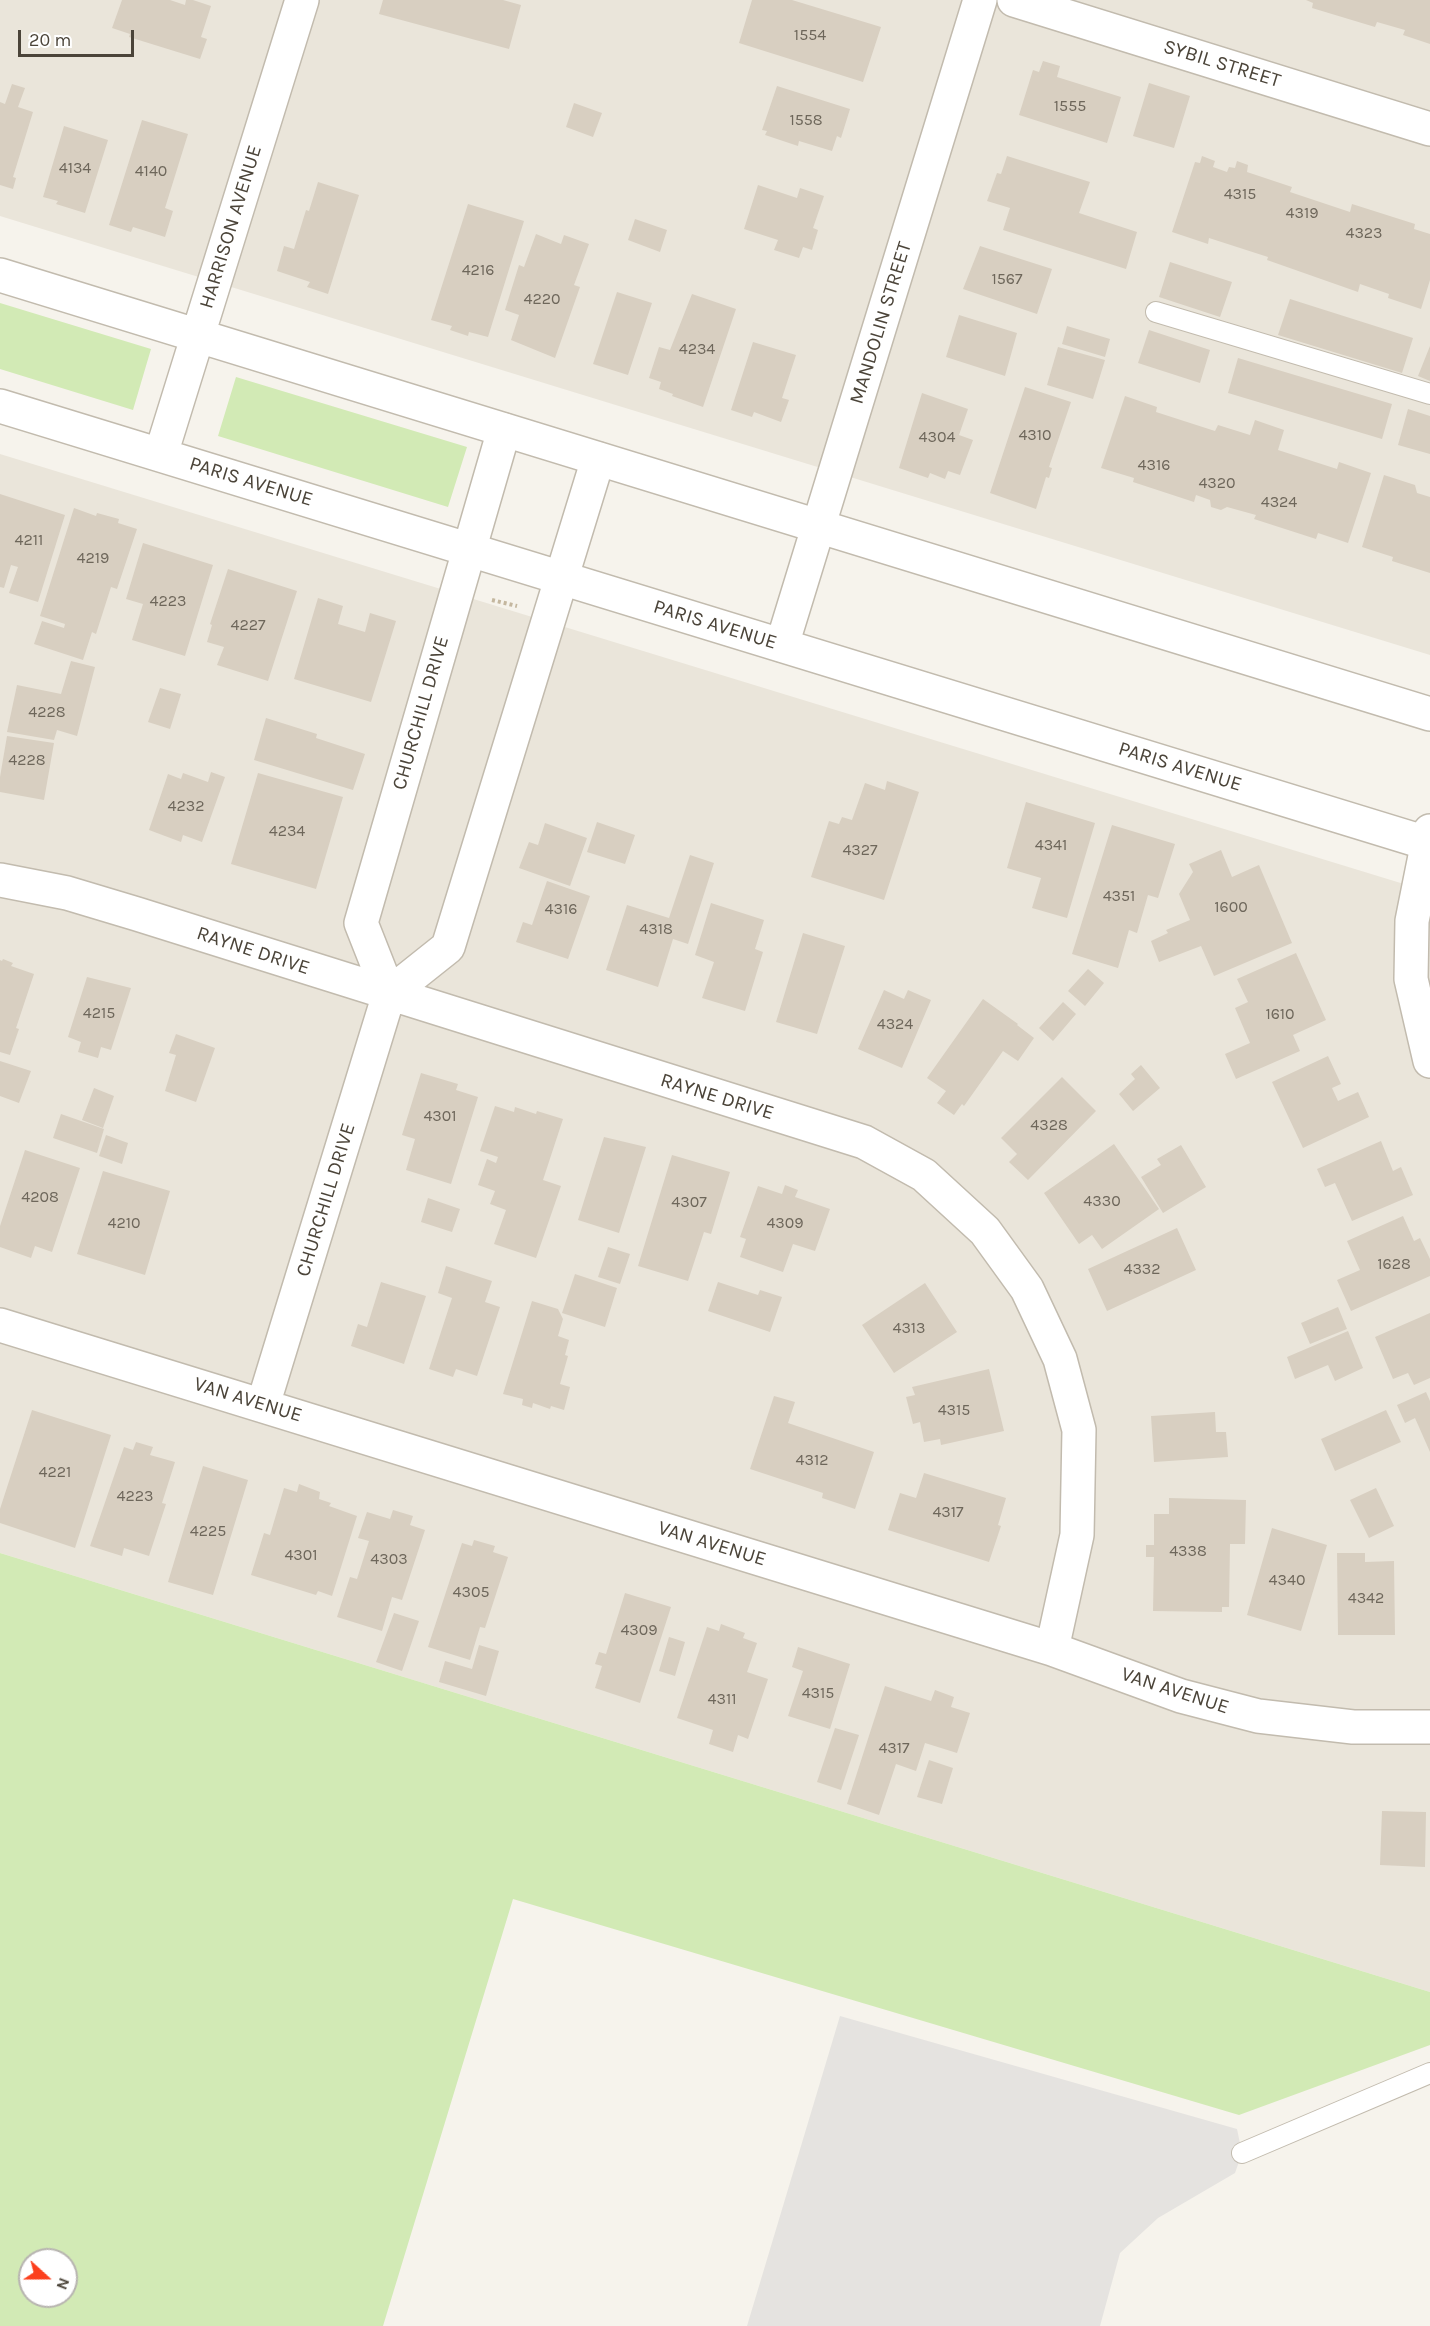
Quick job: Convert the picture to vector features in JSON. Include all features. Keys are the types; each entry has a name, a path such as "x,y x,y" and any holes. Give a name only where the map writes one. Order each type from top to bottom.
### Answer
{"street":[{"name":"HARRISON AVENUE","path":"160,454 302,0"},
{"name":"MANDOLIN STREET","path":"782,645 980,0"},
{"name":"SYBIL STREET","path":"1014,0 1430,129"},
{"path":"0,275 1430,714"},
{"name":"PARIS AVENUE","path":"0,406 1429,840"},
{"name":"CHURCHILL DRIVE","path":"263,1405 390,994 361,923 504,430"},
{"path":"390,994 448,947 598,459"},
{"path":"1429,840 1412,921 1411,979 1430,1061"},
{"name":"RAYNE DRIVE","path":"0,880 67,893 864,1142 924,1175 985,1231 1026,1289 1060,1359 1079,1430 1077,1535 1052,1649"},
{"name":"VAN AVENUE","path":"0,1324 1052,1649 1181,1696 1258,1716 1353,1727 1430,1727"}],"lane":[{"path":"1156,312 1430,394"},
{"path":"1242,2153 1430,2073"}],"path":[{"path":"487,598 519,607"}],"shaded area":[{"path":"0,0 1430,0 1430,655 0,216"},
{"path":"0,454 1430,892 1430,1992 0,1553"},
{"path":"840,2016 1237,2129 1242,2153 1235,2173 1158,2218 1120,2253 1100,2326 747,2326"}],"green space":[{"path":"0,303 151,349 133,410 0,369"},
{"path":"236,377 467,447 448,507 218,436"},
{"path":"0,1553 1430,1992 1430,2045 1239,2115 513,1899 383,2326 0,2326"}],"building":[{"path":"122,0 170,0 185,5 186,0 193,0 211,6 201,37 207,39 200,59 129,37 130,34 112,28"},
{"path":"383,0 503,0 521,5 509,49 379,14"},
{"path":"752,0 792,0 881,27 863,82 739,43"},
{"path":"1306,0 1430,0 1430,44 1403,35 1405,30 1377,22 1375,27 1312,8 1313,3"},
{"path":"1043,61 1060,66 1057,77 1121,97 1107,143 1019,115 1033,70 1039,72"},
{"path":"1149,83 1190,96 1174,148 1133,136"},
{"path":"12,84 25,88 18,107 33,112 13,177 16,178 13,189 0,185 0,102 5,104"},
{"path":"777,86 850,109 841,138 837,136 832,151 799,141 798,146 765,135 767,131 762,130"},
{"path":"574,103 602,113 593,137 566,127"},
{"path":"142,120 188,134 165,208 173,211 165,237 133,227 131,232 109,225"},
{"path":"64,126 108,140 85,213 56,204 58,201 43,197"},
{"path":"1007,156 1090,182 1079,213 1137,232 1126,269 1003,230 1010,208 987,201 997,173 1001,174"},
{"path":"1202,156 1215,161 1213,167 1227,172 1229,167 1235,168 1237,161 1248,165 1247,172 1292,187 1290,192 1350,212 1352,204 1415,224 1414,229 1430,234 1430,280 1421,309 1388,298 1389,294 1360,284 1358,292 1267,260 1268,257 1209,238 1208,244 1172,232 1195,162 1200,163"},
{"path":"318,182 359,195 328,294 307,287 310,282 277,271 284,246 294,249 306,210 309,211"},
{"path":"758,185 797,198 800,188 824,196 813,228 818,230 812,250 803,247 799,258 774,250 778,240 744,229"},
{"path":"468,204 524,221 488,337 469,332 468,336 450,330 452,326 431,320"},
{"path":"635,219 667,230 660,252 628,240"},
{"path":"536,234 561,244 564,235 589,244 574,285 580,287 555,358 511,340 519,315 505,310 519,265 524,267"},
{"path":"980,246 1052,269 1037,314 963,289"},
{"path":"1170,262 1232,282 1220,317 1159,297"},
{"path":"617,292 652,303 628,375 593,364"},
{"path":"692,294 736,309 703,407 672,396 673,394 659,389 661,382 649,378 659,347 670,350"},
{"path":"1290,299 1413,338 1402,373 1278,335"},
{"path":"959,315 1017,333 1005,376 946,357"},
{"path":"1067,326 1110,339 1105,357 1062,344"},
{"path":"1149,330 1210,350 1200,383 1138,363"},
{"path":"753,342 796,355 782,398 789,400 781,422 754,412 752,417 731,410"},
{"path":"1430,346 1430,381 1418,376"},
{"path":"1058,347 1105,360 1093,399 1047,385"},
{"path":"1238,358 1392,404 1382,439 1228,393"},
{"path":"1025,387 1071,402 1049,467 1052,468 1049,478 1046,477 1036,509 990,493"},
{"path":"922,393 968,409 959,435 973,440 960,475 948,471 945,479 930,473 928,478 899,468"},
{"path":"1125,396 1157,407 1156,412 1215,431 1218,425 1250,435 1255,420 1284,430 1278,450 1337,469 1339,462 1371,473 1348,543 1318,533 1316,539 1254,519 1256,515 1227,507 1221,510 1211,507 1210,500 1196,495 1194,502 1133,482 1134,478 1101,468"},
{"path":"1408,409 1430,416 1430,454 1398,445"},
{"path":"1384,475 1415,485 1417,493 1430,497 1430,573 1392,561 1393,557 1362,547"},
{"path":"0,494 65,515 38,602 9,593 18,567 11,565 4,588 0,587"},
{"path":"74,508 96,516 97,513 119,519 118,523 137,529 117,589 111,587 96,634 92,632 83,660 34,644 42,621 64,628 65,624 40,616"},
{"path":"143,543 213,565 185,656 132,640 143,604 126,599"},
{"path":"228,569 297,591 268,681 217,665 224,647 207,642 212,625 210,624"},
{"path":"318,598 343,606 338,624 365,632 370,613 396,621 371,702 294,679"},
{"path":"71,661 95,667 77,736 57,730 54,740 7,732 17,685 61,694"},
{"path":"160,688 181,694 170,729 148,722"},
{"path":"266,718 317,734 316,738 365,754 353,790 254,760"},
{"path":"7,736 54,743 44,800 0,792 0,777"},
{"path":"211,772 225,777 202,842 183,835 181,842 149,830 168,774 181,779 183,773 208,782"},
{"path":"258,773 343,797 316,889 231,864"},
{"path":"887,781 919,792 884,900 811,877 829,821 839,824 842,817 852,820 865,783 885,790"},
{"path":"1026,802 1095,823 1067,918 1032,908 1041,878 1007,868"},
{"path":"597,822 635,835 625,864 587,852"},
{"path":"545,823 587,838 570,886 519,868 529,842 538,845"},
{"path":"1112,825 1175,844 1158,898 1148,895 1137,933 1129,930 1118,968 1072,954"},
{"path":"1221,850 1232,877 1259,865 1292,943 1214,976 1201,946 1159,962 1151,941 1168,933 1166,930 1190,920 1179,894 1193,872 1189,864"},
{"path":"690,855 714,863 688,944 673,939 658,987 606,970 627,905 669,918"},
{"path":"547,881 590,896 568,959 516,942 523,922 532,925"},
{"path":"711,903 764,920 755,949 763,952 745,1011 702,998 714,962 695,955"},
{"path":"803,933 845,946 817,1034 776,1022"},
{"path":"1296,953 1326,1020 1293,1035 1300,1051 1236,1079 1225,1054 1250,1043 1235,1008 1248,1002 1237,979"},
{"path":"0,960 13,963 11,966 34,974 16,1028 19,1029 10,1055 0,1052"},
{"path":"1088,969 1104,983 1085,1006 1068,991"},
{"path":"87,977 131,988 111,1050 101,1047 98,1058 78,1052 81,1042 68,1037"},
{"path":"884,990 904,999 908,990 931,1000 902,1068 858,1049"},
{"path":"983,999 1034,1038 1018,1061 1003,1051 964,1106 962,1104 954,1115 937,1103 946,1091 927,1078"},
{"path":"1063,1002 1076,1014 1053,1041 1039,1028"},
{"path":"176,1034 215,1048 196,1102 165,1091 176,1055 169,1053"},
{"path":"1328,1056 1341,1084 1332,1088 1338,1101 1358,1092 1369,1117 1303,1148 1272,1082"},
{"path":"0,1061 31,1071 19,1103 0,1096"},
{"path":"1141,1065 1160,1088 1133,1111 1119,1094 1135,1079 1131,1074"},
{"path":"421,1073 458,1084 456,1090 478,1097 451,1184 406,1170 415,1139 402,1135"},
{"path":"1062,1077 1096,1111 1028,1180 1009,1162 1017,1154 1001,1138"},
{"path":"94,1088 114,1096 103,1128 82,1120"},
{"path":"495,1106 514,1112 515,1107 536,1114 537,1111 563,1119 543,1180 561,1186 536,1258 494,1244 506,1210 490,1204 495,1191 478,1185 487,1159 496,1163 498,1157 480,1151"},
{"path":"61,1114 104,1129 97,1153 53,1138"},
{"path":"106,1135 128,1143 122,1164 99,1156"},
{"path":"604,1137 646,1147 619,1233 578,1220"},
{"path":"1381,1141 1393,1171 1401,1167 1413,1195 1352,1221 1335,1183 1325,1187 1317,1169"},
{"path":"1114,1144 1159,1209 1102,1249 1092,1235 1079,1244 1044,1193"},
{"path":"1181,1145 1206,1187 1163,1213 1141,1177 1161,1165 1157,1159"},
{"path":"25,1150 80,1168 52,1252 35,1246 31,1258 0,1247 0,1226"},
{"path":"672,1155 730,1172 711,1234 704,1232 688,1281 638,1266"},
{"path":"103,1171 170,1191 145,1275 77,1254"},
{"path":"785,1185 798,1190 795,1197 830,1209 815,1251 793,1244 783,1272 740,1257 746,1239 740,1237 758,1186 782,1194"},
{"path":"428,1198 460,1209 452,1232 421,1222"},
{"path":"1403,1216 1414,1241 1420,1238 1430,1259 1430,1276 1351,1311 1337,1280 1360,1270 1347,1241"},
{"path":"1177,1228 1196,1270 1107,1311 1088,1269"},
{"path":"608,1247 630,1254 620,1284 598,1277"},
{"path":"446,1266 492,1281 485,1302 500,1307 477,1376 456,1369 453,1377 429,1369 452,1298 438,1293"},
{"path":"575,1274 617,1288 605,1327 562,1313"},
{"path":"381,1282 426,1296 404,1364 351,1346 358,1324 367,1327"},
{"path":"718,1282 758,1295 760,1290 782,1297 770,1332 708,1311"},
{"path":"925,1283 957,1332 894,1373 862,1325"},
{"path":"532,1301 558,1309 563,1319 558,1336 569,1340 565,1355 568,1356 560,1384 570,1387 564,1410 551,1406 550,1409 533,1403 532,1408 522,1405 523,1399 503,1394"},
{"path":"1338,1307 1347,1329 1310,1344 1301,1323"},
{"path":"1430,1313 1430,1378 1414,1385 1408,1373 1393,1379 1375,1337"},
{"path":"1348,1331 1363,1368 1335,1381 1328,1365 1295,1379 1287,1357"},
{"path":"989,1369 1004,1431 941,1445 940,1439 924,1442 920,1422 913,1424 906,1397 915,1395 912,1387"},
{"path":"1426,1392 1430,1401 1430,1452 1415,1418 1405,1423 1397,1405"},
{"path":"774,1396 795,1402 788,1423 874,1452 855,1509 822,1498 823,1493 750,1469"},
{"path":"32,1410 111,1435 75,1548 0,1523 0,1509"},
{"path":"1386,1410 1401,1442 1335,1471 1321,1439"},
{"path":"1215,1412 1216,1432 1226,1432 1228,1457 1154,1462 1151,1416"},
{"path":"136,1442 153,1447 150,1455 175,1462 162,1503 166,1504 149,1556 124,1548 122,1556 90,1546 124,1447 133,1450"},
{"path":"203,1466 248,1480 213,1595 168,1582"},
{"path":"924,1473 1006,1498 998,1525 1001,1526 989,1562 888,1530 900,1493 916,1498"},
{"path":"299,1484 320,1492 319,1499 331,1503 329,1506 357,1516 332,1596 318,1591 316,1595 251,1575 264,1533 270,1535 284,1488 297,1492"},
{"path":"1376,1488 1394,1526 1369,1538 1350,1500"},
{"path":"1169,1498 1246,1500 1245,1544 1230,1544 1229,1607 1222,1607 1222,1612 1153,1611 1154,1557 1146,1557 1146,1545 1154,1545 1154,1514 1169,1514"},
{"path":"393,1510 413,1516 410,1525 425,1530 402,1600 392,1597 382,1631 337,1617 350,1577 357,1579 369,1541 358,1538 367,1512 390,1519"},
{"path":"1272,1528 1327,1545 1301,1631 1247,1615"},
{"path":"474,1540 495,1546 493,1552 508,1557 485,1628 480,1627 470,1660 428,1647 462,1543 472,1546"},
{"path":"1337,1553 1365,1553 1365,1562 1394,1561 1395,1635 1338,1635"},
{"path":"625,1593 671,1607 640,1703 595,1688 602,1666 595,1664 599,1652 606,1654"},
{"path":"394,1613 419,1621 402,1671 376,1662"},
{"path":"721,1624 745,1633 743,1638 757,1643 747,1672 768,1679 748,1739 738,1735 733,1752 709,1744 713,1730 677,1718 707,1627 719,1631"},
{"path":"669,1637 685,1642 675,1676 659,1671"},
{"path":"479,1645 499,1651 486,1696 439,1682 445,1661 472,1669"},
{"path":"798,1647 850,1664 830,1729 788,1716 803,1671 792,1667"},
{"path":"885,1686 931,1701 935,1690 954,1697 951,1707 970,1713 957,1753 925,1743 916,1771 896,1764 879,1815 847,1804"},
{"path":"835,1728 859,1735 841,1790 817,1782"},
{"path":"929,1760 953,1768 942,1804 917,1797"},
{"path":"1382,1811 1426,1812 1425,1867 1380,1865"}]}
